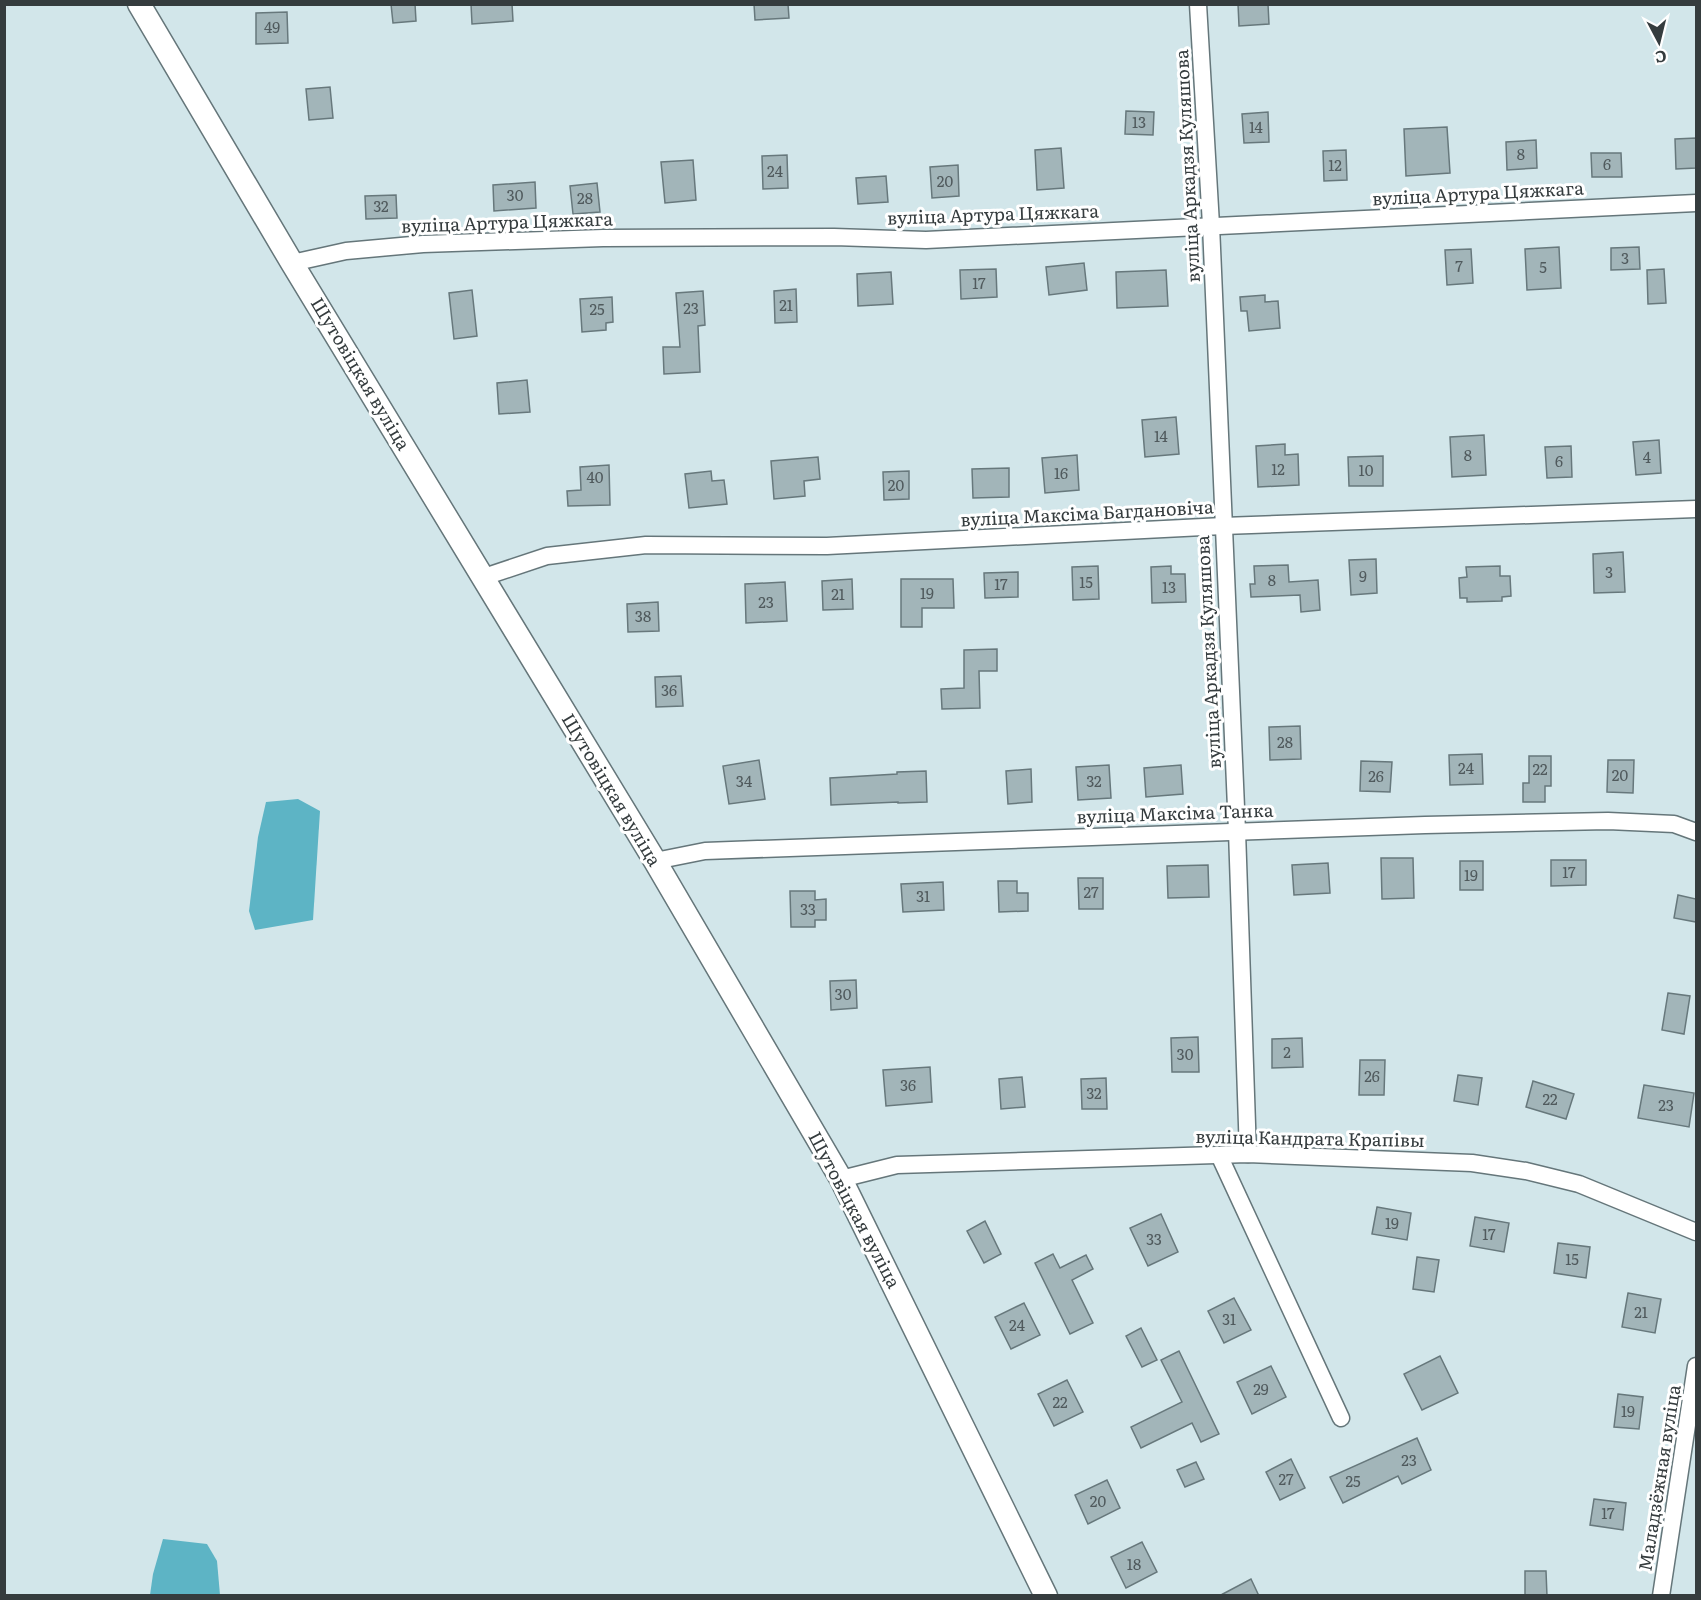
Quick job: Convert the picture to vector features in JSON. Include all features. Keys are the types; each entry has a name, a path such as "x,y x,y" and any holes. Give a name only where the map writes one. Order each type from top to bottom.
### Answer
{"main road":[{"name":"Шутовіцкая вуліца","path":"139,4 292,263 655,861 841,1179 1046,1596"}],"street":[{"name":"вуліца Аркадзя Куляшова","path":"1198,4 1211,225 1238,831 1248,1154"},
{"name":"вуліца Артура Цяжкага","path":"292,263 345,251 423,244 603,238 834,237 926,240 1696,203"},
{"name":"вуліца Максіма Багдановіча","path":"484,577 547,556 646,545 827,546 1223,526 1696,509"},
{"name":"вуліца Максіма Танка","path":"655,861 705,851 1238,831 1608,821 1674,824 1696,832"},
{"name":"вуліца Кандрата Крапівы","path":"841,1179 897,1165 1248,1154 1472,1162 1526,1171 1579,1184 1696,1232"},
{"path":"1219,1155 1341,1418"},
{"name":"Маладзёжная вуліца","path":"1661,1596 1696,1366"}],"water":[{"path":"298,799 320,811 313,920 255,930 249,911 258,837 266,802"},
{"path":"163,1539 207,1544 217,1561 220,1595 150,1595 153,1574"}],"building":[{"path":"391,4 415,4 416,21 393,23"},
{"path":"471,4 512,4 513,21 472,24"},
{"path":"754,4 788,4 789,18 755,20"},
{"path":"1238,4 1268,4 1269,24 1239,26"},
{"path":"287,12 288,43 256,44 256,13"},
{"path":"330,87 333,118 309,120 306,89"},
{"path":"1126,111 1154,112 1153,135 1125,134"},
{"path":"1268,112 1269,142 1244,143 1242,114"},
{"path":"1447,127 1450,173 1406,176 1404,129"},
{"path":"1696,138 1696,168 1676,169 1675,139"},
{"path":"1536,140 1537,168 1507,170 1506,142"},
{"path":"1061,148 1064,188 1037,190 1035,150"},
{"path":"1346,150 1347,180 1324,181 1323,151"},
{"path":"1591,153 1621,153 1622,177 1592,177"},
{"path":"787,155 788,188 763,189 762,156"},
{"path":"693,160 696,200 665,203 661,162"},
{"path":"958,165 959,196 932,198 930,167"},
{"path":"886,176 888,202 858,204 856,178"},
{"path":"535,182 536,208 494,211 493,185"},
{"path":"597,183 600,212 573,214 570,186"},
{"path":"396,195 397,218 366,219 365,196"},
{"path":"1559,247 1561,288 1527,290 1525,249"},
{"path":"1639,247 1640,269 1611,270 1611,248"},
{"path":"1471,249 1473,283 1447,285 1445,250"},
{"path":"1084,263 1087,290 1049,295 1046,267"},
{"path":"996,269 997,297 961,299 960,270"},
{"path":"1664,269 1666,303 1648,304 1647,270"},
{"path":"1166,270 1168,306 1117,308 1116,272"},
{"path":"891,272 893,304 858,306 857,274"},
{"path":"796,289 797,322 775,323 774,291"},
{"path":"472,290 477,336 454,339 449,293"},
{"path":"703,291 705,325 698,326 700,372 664,374 663,347 680,347 676,293"},
{"path":"1265,295 1265,302 1278,301 1280,328 1249,331 1247,311 1241,311 1240,297"},
{"path":"612,297 613,322 606,323 606,330 582,332 580,299"},
{"path":"527,380 530,412 499,414 497,383"},
{"path":"1176,417 1179,454 1145,457 1142,420"},
{"path":"1484,435 1486,475 1452,477 1450,437"},
{"path":"1659,440 1661,473 1636,475 1633,442"},
{"path":"1285,444 1285,455 1298,454 1299,485 1258,487 1256,446"},
{"path":"1571,446 1572,477 1547,478 1545,447"},
{"path":"1077,455 1079,490 1045,493 1042,458"},
{"path":"1383,456 1383,486 1349,486 1348,457"},
{"path":"818,457 820,479 804,481 805,496 774,499 771,461"},
{"path":"609,465 610,505 568,506 567,491 581,490 580,467"},
{"path":"1009,468 1009,497 973,498 972,469"},
{"path":"711,471 712,481 724,480 727,504 689,508 685,474"},
{"path":"909,471 909,499 884,500 883,472"},
{"path":"1623,552 1625,592 1594,593 1593,554"},
{"path":"1376,559 1377,593 1351,595 1349,560"},
{"path":"1288,565 1289,582 1318,580 1320,610 1301,612 1300,595 1251,597 1250,584 1255,584 1254,566"},
{"path":"1098,566 1099,599 1073,600 1072,567"},
{"path":"1171,566 1171,574 1185,574 1186,602 1152,603 1151,567"},
{"path":"1500,566 1500,576 1510,576 1511,596 1502,597 1502,601 1467,602 1467,598 1460,598 1459,578 1467,577 1466,567"},
{"path":"1018,572 1018,597 985,598 984,573"},
{"path":"852,579 853,609 823,610 822,581"},
{"path":"901,579 953,579 954,608 922,608 922,627 901,627"},
{"path":"785,582 787,621 746,623 745,584"},
{"path":"658,602 659,631 628,632 627,604"},
{"path":"997,649 997,671 979,671 980,708 942,709 941,689 964,688 964,650"},
{"path":"681,676 683,706 656,707 655,677"},
{"path":"1300,726 1301,759 1270,760 1269,727"},
{"path":"1482,754 1483,784 1450,785 1449,755"},
{"path":"1529,756 1551,756 1551,786 1545,786 1545,802 1523,802 1523,783 1529,783"},
{"path":"759,760 765,799 729,804 723,766"},
{"path":"1608,760 1634,760 1633,793 1607,792"},
{"path":"1361,761 1392,762 1390,792 1360,791"},
{"path":"1109,765 1111,798 1078,800 1076,767"},
{"path":"1181,765 1183,794 1146,797 1144,768"},
{"path":"1031,769 1032,802 1008,804 1006,771"},
{"path":"926,771 927,802 831,805 830,778"},
{"path":"1381,858 1413,858 1414,898 1382,899"},
{"path":"1551,860 1586,860 1586,885 1551,886"},
{"path":"1460,861 1483,861 1483,890 1460,890"},
{"path":"1328,863 1330,893 1294,895 1292,865"},
{"path":"1208,865 1209,897 1168,898 1167,866"},
{"path":"1078,878 1103,878 1103,909 1079,909"},
{"path":"998,881 1017,881 1017,893 1028,893 1028,911 999,912"},
{"path":"943,882 944,910 903,912 901,884"},
{"path":"790,891 815,891 815,900 826,899 826,920 815,920 815,927 791,927"},
{"path":"1678,895 1696,899 1696,922 1674,918"},
{"path":"856,980 857,1008 831,1010 830,981"},
{"path":"1668,993 1690,996 1684,1034 1662,1030"},
{"path":"1198,1037 1199,1072 1172,1072 1171,1038"},
{"path":"1302,1038 1303,1067 1272,1068 1272,1039"},
{"path":"1360,1060 1385,1060 1384,1095 1359,1095"},
{"path":"930,1067 932,1102 886,1106 883,1070"},
{"path":"1458,1075 1482,1078 1478,1105 1454,1101"},
{"path":"1022,1077 1025,1107 1001,1109 999,1079"},
{"path":"1106,1078 1107,1109 1082,1109 1081,1079"},
{"path":"1533,1081 1574,1094 1566,1119 1526,1107"},
{"path":"1644,1085 1694,1093 1689,1127 1638,1118"},
{"path":"1377,1207 1411,1213 1407,1240 1372,1234"},
{"path":"1161,1214 1178,1252 1148,1266 1130,1228"},
{"path":"1475,1217 1509,1223 1504,1252 1470,1246"},
{"path":"985,1221 1001,1254 984,1263 967,1231"},
{"path":"1558,1243 1590,1247 1586,1278 1554,1273"},
{"path":"1053,1254 1060,1268 1086,1255 1093,1269 1072,1280 1093,1323 1070,1334 1035,1263"},
{"path":"1417,1257 1439,1260 1434,1292 1413,1289"},
{"path":"1628,1293 1661,1299 1655,1333 1622,1327"},
{"path":"1234,1298 1251,1330 1224,1343 1208,1311"},
{"path":"1024,1303 1040,1335 1011,1349 995,1317"},
{"path":"1141,1328 1157,1360 1142,1367 1126,1336"},
{"path":"1179,1351 1219,1434 1201,1442 1192,1423 1141,1448 1131,1427 1182,1402 1161,1360"},
{"path":"1440,1356 1458,1393 1422,1410 1404,1374"},
{"path":"1271,1366 1286,1397 1252,1414 1237,1382"},
{"path":"1067,1380 1083,1412 1054,1426 1038,1394"},
{"path":"1618,1394 1643,1397 1639,1429 1614,1427"},
{"path":"1417,1438 1431,1470 1402,1484 1398,1476 1343,1503 1330,1477"},
{"path":"1291,1459 1305,1488 1280,1500 1266,1472"},
{"path":"1196,1462 1204,1479 1185,1487 1177,1470"},
{"path":"1107,1480 1120,1508 1088,1524 1075,1495"},
{"path":"1594,1499 1626,1503 1623,1530 1590,1525"},
{"path":"1142,1542 1157,1572 1126,1588 1111,1557"},
{"path":"1525,1571 1546,1571 1547,1596 1525,1596"},
{"path":"1251,1579 1259,1596 1219,1596"}]}
